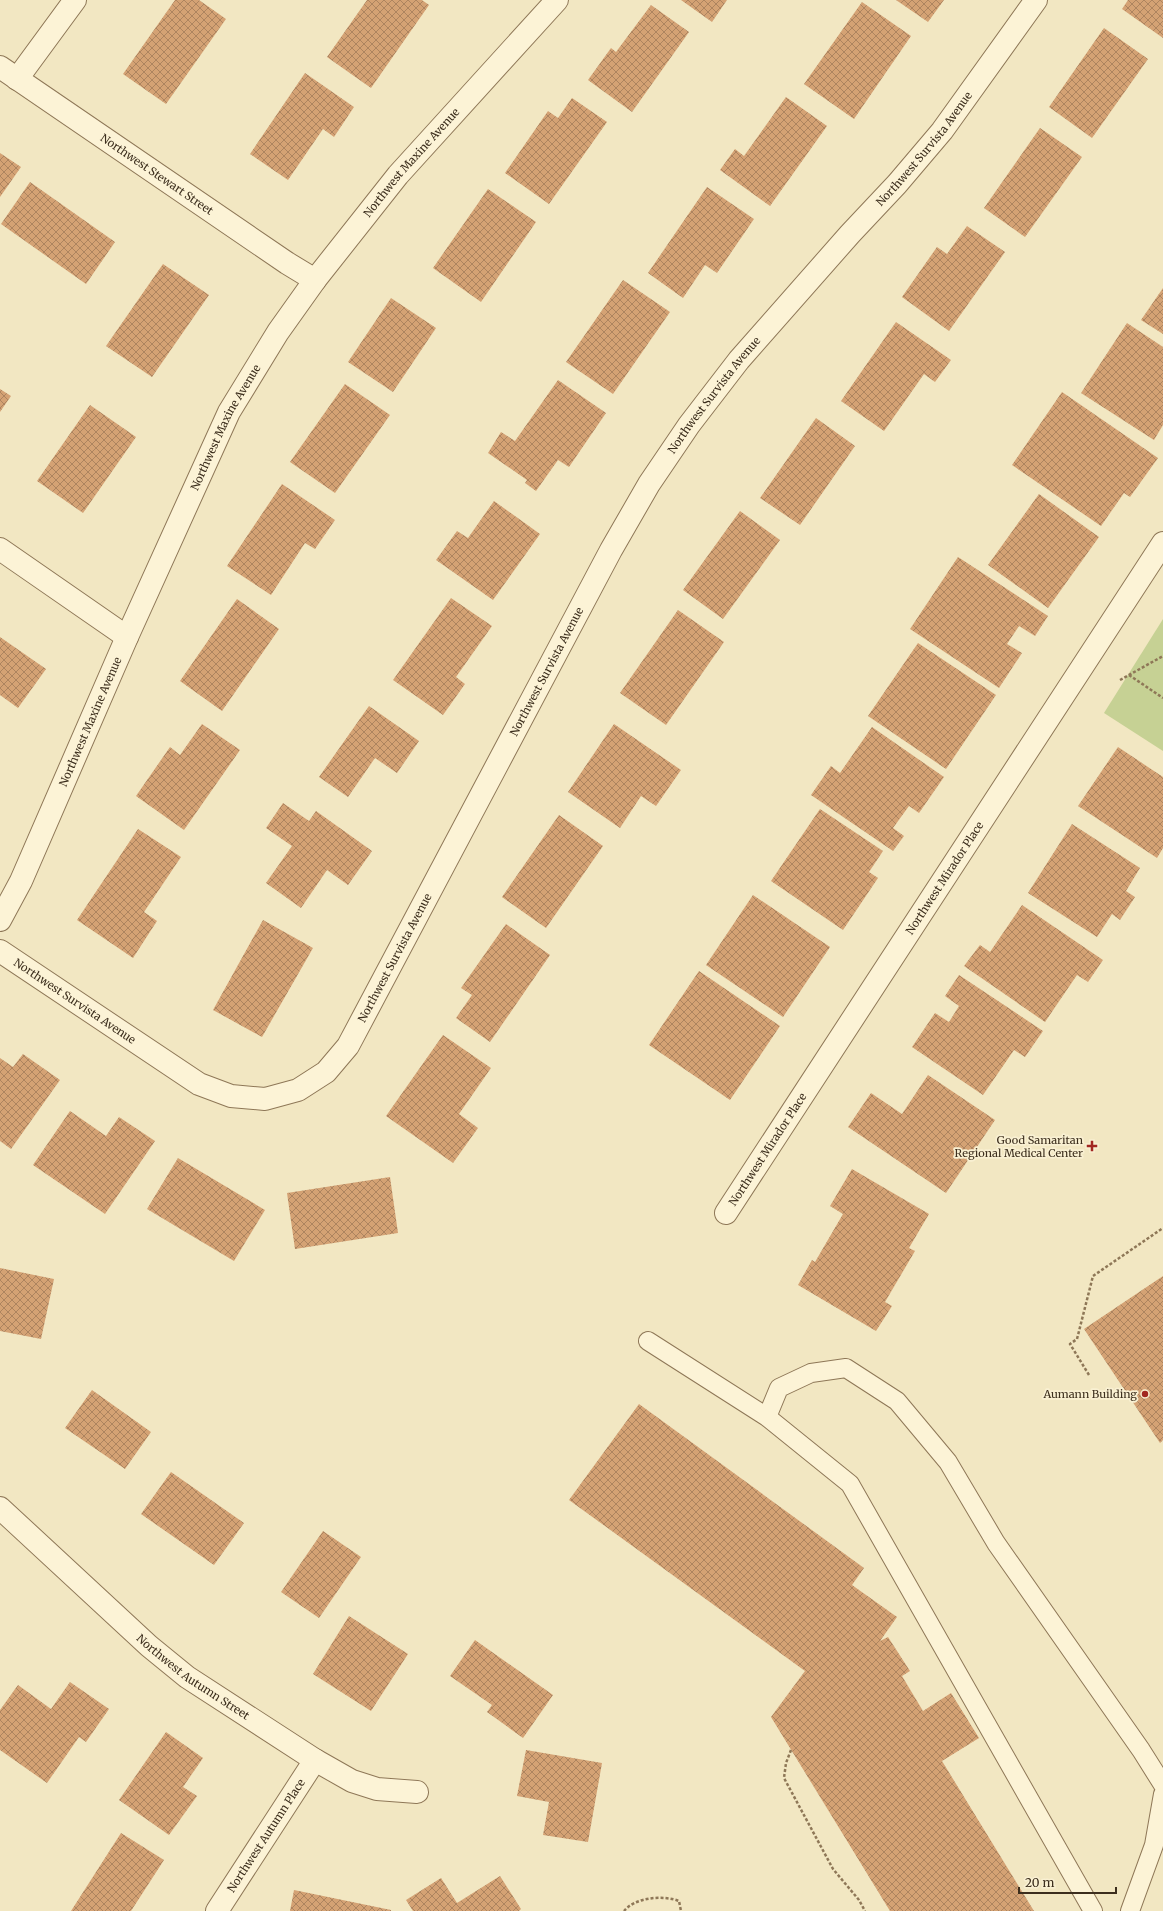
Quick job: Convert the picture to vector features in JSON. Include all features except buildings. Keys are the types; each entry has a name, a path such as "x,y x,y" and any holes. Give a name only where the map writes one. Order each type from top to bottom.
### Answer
{"street":[{"path":"9,73 75,0"},
{"name":"Northwest Maxine Avenue","path":"0,920 21,881 127,637 229,412 278,332 315,280 398,175 557,0"},
{"name":"Northwest Survista Avenue","path":"0,951 200,1084 231,1096 265,1099 298,1090 326,1072 348,1046 611,550 649,484 689,424 739,360 850,234 897,184 942,130 1036,0"},
{"name":"Northwest Stewart Street","path":"9,73 287,264 315,280"},
{"name":"Northwest Mirador Place","path":"726,1213 1163,543"},
{"path":"0,549 127,637"},
{"name":"Northwest Autumn Street","path":"0,1508 149,1646 187,1677 315,1760 352,1781 378,1789 417,1792"},
{"name":"Northwest Autumn Place","path":"217,1911 315,1760"}],"lane":[{"path":"648,1341 767,1417 850,1484 1093,1911"},
{"path":"767,1417 779,1388 811,1373 846,1368 898,1401 948,1462 996,1543 1137,1744 1163,1785"},
{"path":"1130,1911 1154,1844 1163,1794"}],"path":[{"path":"1120,680 1163,656"},
{"path":"1129,675 1163,698"},
{"path":"1089,1375 1070,1344 1077,1339 1093,1276 1163,1228"},
{"path":"791,1750 786,1763 784,1778 833,1869 859,1900 865,1911"},
{"path":"624,1911 638,1902 651,1898 668,1897 679,1901 682,1911"}],"green space":[{"path":"1163,619 1163,751 1104,713"}],"place":[{"name":"Good Samaritan Regional Medical Center","path":"1092,1146"},
{"name":"Aumann Building","path":"1145,1394"}]}
